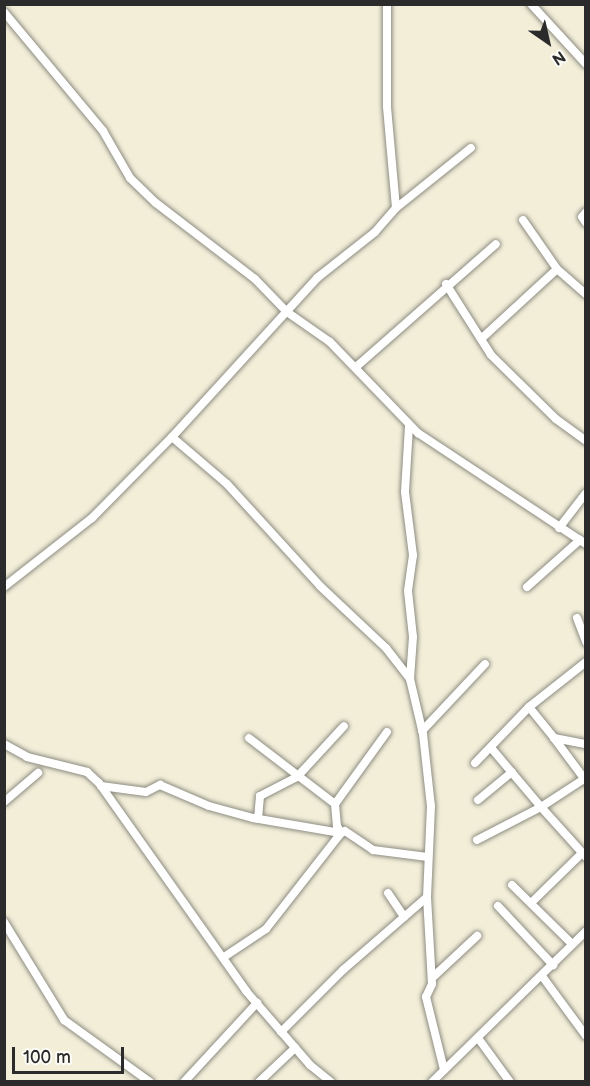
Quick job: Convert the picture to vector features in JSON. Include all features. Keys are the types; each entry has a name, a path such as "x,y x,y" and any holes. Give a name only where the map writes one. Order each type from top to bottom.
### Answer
{"street":[{"path":"387,4 387,107 396,208"},
{"path":"531,4 585,64"},
{"path":"4,12 103,131 130,178 185,229 255,279 287,312 314,328 356,367 409,426 447,456 583,542 527,587"},
{"path":"4,587 92,518 172,437 317,278 375,232 396,208 471,148"},
{"path":"585,212 582,217 585,224"},
{"path":"523,220 557,269 585,294"},
{"path":"356,367 446,284 496,244"},
{"path":"481,339 557,269"},
{"path":"446,284 481,339 532,397 585,441"},
{"path":"409,426 405,492 413,555 408,591 413,637 410,679 422,731 431,806 427,897 432,978 426,997 444,1070"},
{"path":"172,437 227,484 321,586 386,648 410,679"},
{"path":"559,528 585,493"},
{"path":"577,618 585,642"},
{"path":"475,763 492,749 529,706 585,662"},
{"path":"422,731 485,664"},
{"path":"477,840 541,807 585,780 529,706"},
{"path":"258,819 260,796 298,776 344,726"},
{"path":"335,804 387,732"},
{"path":"224,957 266,929 341,833 335,804 249,738"},
{"path":"554,738 585,744"},
{"path":"4,744 27,757 87,772 101,786 257,1003 295,1048 331,1082"},
{"path":"492,749 584,855 531,903"},
{"path":"478,800 512,772"},
{"path":"4,802 38,773"},
{"path":"101,786 146,792 160,785 209,806 258,819 341,833 345,831 374,850 428,858"},
{"path":"512,885 572,943"},
{"path":"388,893 404,917"},
{"path":"281,1032 343,970 427,897"},
{"path":"498,906 554,965"},
{"path":"4,922 64,1020 150,1082"},
{"path":"432,1082 554,965 572,943 585,932"},
{"path":"432,978 477,936"},
{"path":"542,976 585,1036"},
{"path":"184,1082 257,1003"},
{"path":"478,1038 510,1082"},
{"path":"259,1082 295,1048"}]}
